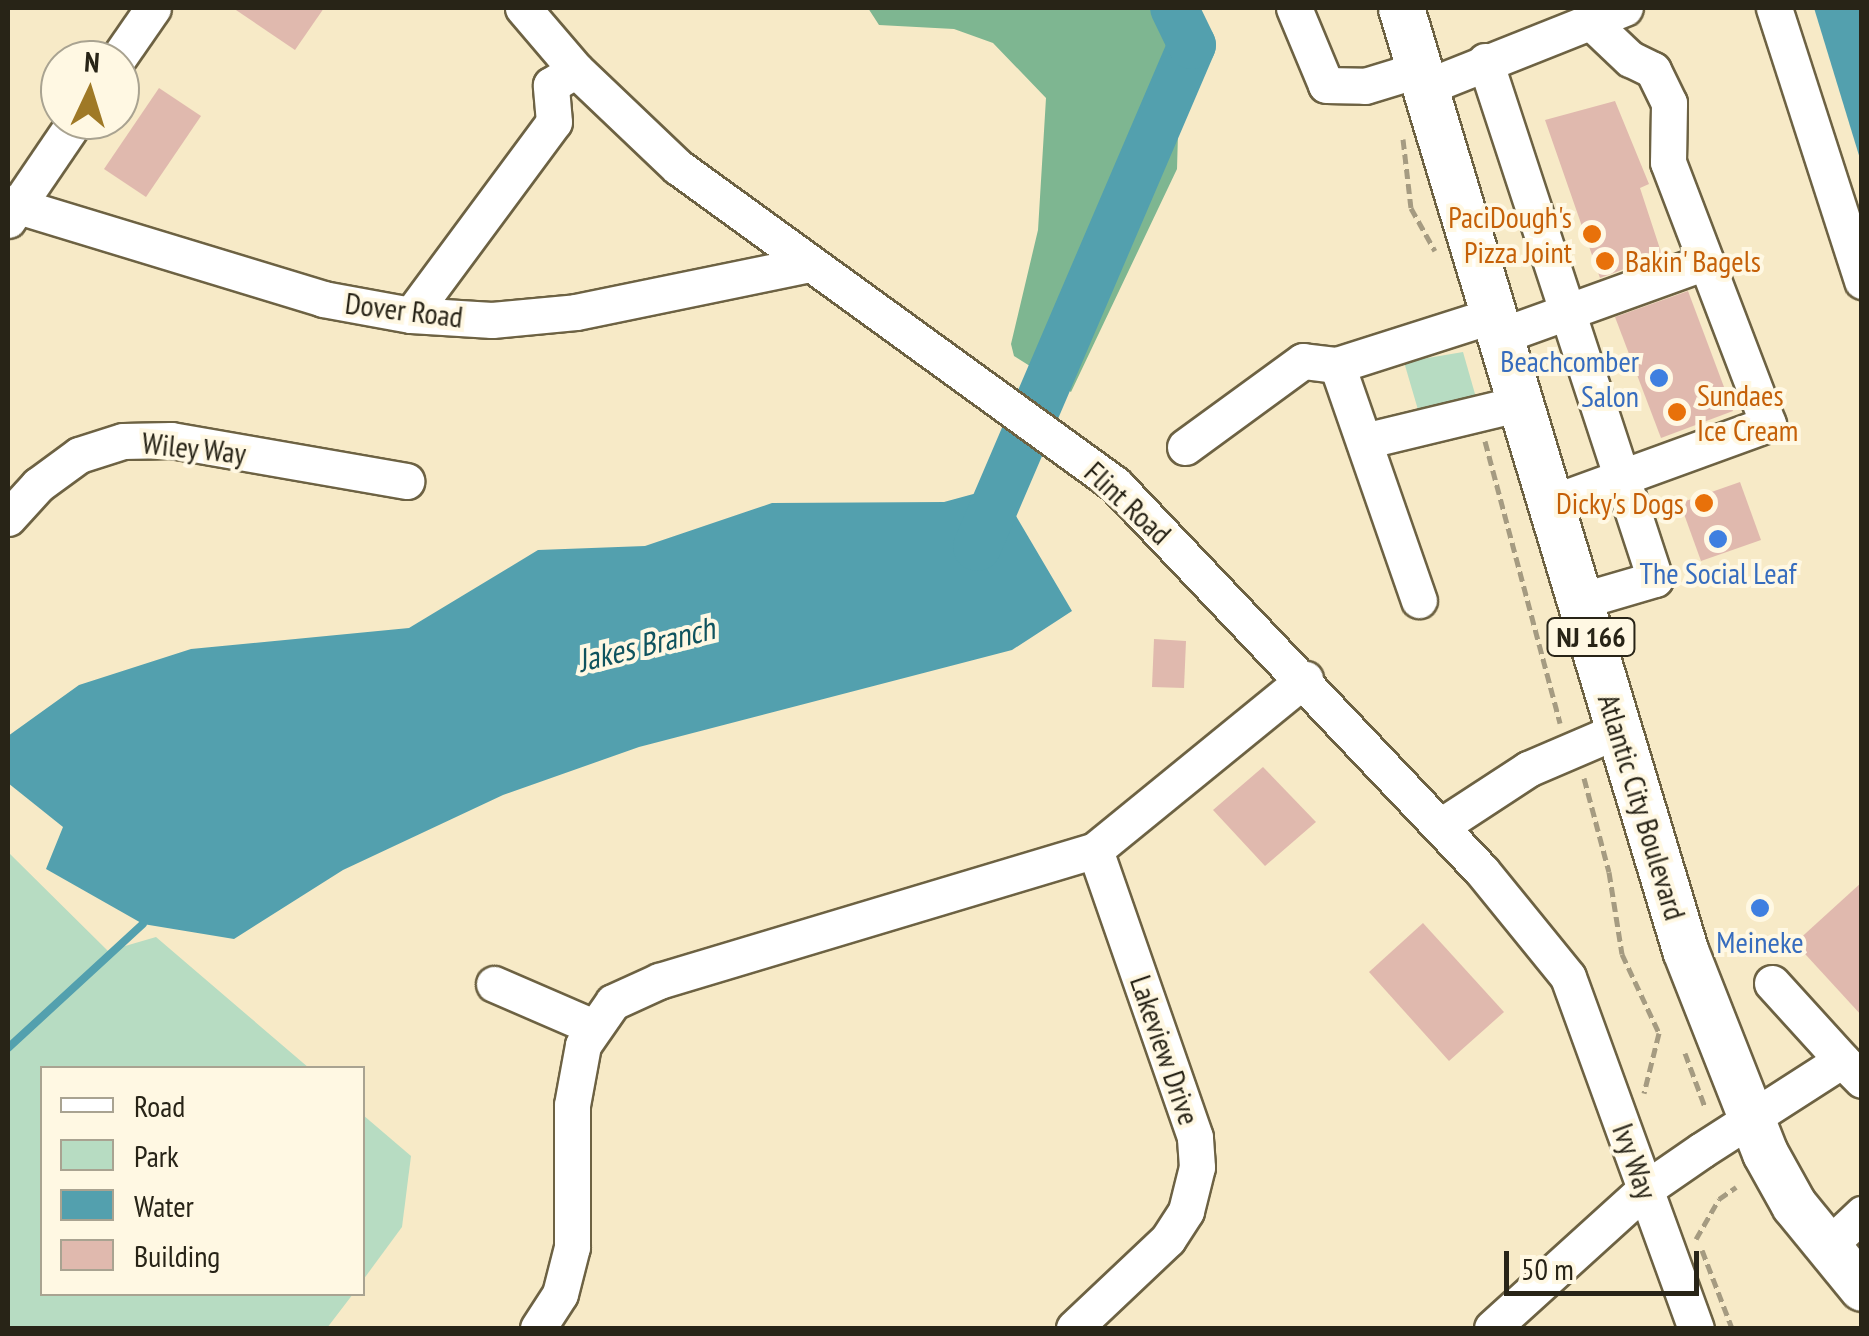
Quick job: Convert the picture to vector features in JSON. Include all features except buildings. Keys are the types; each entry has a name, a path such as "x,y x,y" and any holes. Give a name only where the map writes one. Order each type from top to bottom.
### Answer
{"main road":[{"name":"Atlantic City Boulevard","path":"1401,8 1685,950 1752,1120 1794,1205 1862,1288"}],"street":[{"path":"131,40 153,8"},
{"path":"1294,8 1326,85 1365,86 1423,78 1485,61 1624,8"},
{"path":"1774,8 1862,282"},
{"name":"Flint Road","path":"538,14 576,70 678,166 1114,484 1305,679 1440,826 1568,977 1615,1106"},
{"path":"1551,504 1768,424 1668,162 1668,103 1653,70 1630,59 1590,22"},
{"path":"1485,61 1655,579 1580,601"},
{"path":"411,315 554,122 551,85 576,70"},
{"path":"11,210 62,140"},
{"name":"Dover Road","path":"11,210 322,300 411,315 492,320 576,312 810,264"},
{"path":"1185,447 1302,361 1337,365 1565,312 1706,262"},
{"path":"1337,365 1420,600"},
{"path":"1364,441 1521,403"},
{"name":"Wiley Way","path":"8,518 38,485 79,454 123,441 172,440 406,481"},
{"path":"538,1328 560,1294 572,1247 572,1106 592,1026 613,1002 660,981 1095,850 1305,679"},
{"path":"1440,826 1528,770 1619,730"},
{"name":"Lakeview Drive","path":"1074,1328 1168,1238 1186,1211 1196,1166 1195,1137 1095,850"},
{"path":"1492,1328 1644,1190 1752,1120 1852,1070 1772,983"},
{"path":"494,984 592,1026"},
{"name":"Ivy Way","path":"1615,1106 1644,1190 1687,1253 1696,1328"},
{"path":"1826,1248 1862,1214"}],"path":[{"path":"1681,1044 1705,1106"},
{"path":"1732,1328 1687,1253 1719,1199 1736,1187"}],"green space":[{"path":"868,8 1155,8 1180,63 1177,169 1071,392 1014,356 1011,344 1038,230 1046,98 993,43 954,29 879,25"},
{"path":"1463,352 1477,401 1421,420 1404,362"},
{"path":"8,852 108,951 156,937 307,1066 40,1066 40,1296 351,1296 327,1328 8,1328"},
{"path":"365,1117 411,1156 402,1227 365,1277"}],"water":[{"path":"1814,8 1861,8 1861,162"},
{"path":"999,487 1072,611 1012,650 639,747 503,795 343,870 234,939 143,924 46,869 63,827 8,783 8,736 79,685 191,649 409,628 538,550 645,546 772,503 944,502"}],"waterway":[{"name":"Jakes Branch","path":"977,547 1192,45 1174,8"},
{"name":"Jakes Branch","path":"8,1048 143,924"}],"place":[{"name":"PaciDough's Pizza Joint","path":"1592,234"},
{"name":"Bakin' Bagels","path":"1605,261"},
{"name":"Beachcomber Salon","path":"1659,378"},
{"name":"Sundaes Ice Cream","path":"1677,412"},
{"name":"Dicky's Dogs","path":"1704,503"},
{"name":"The Social Leaf","path":"1718,539"},
{"name":"Meineke","path":"1760,908"}]}
